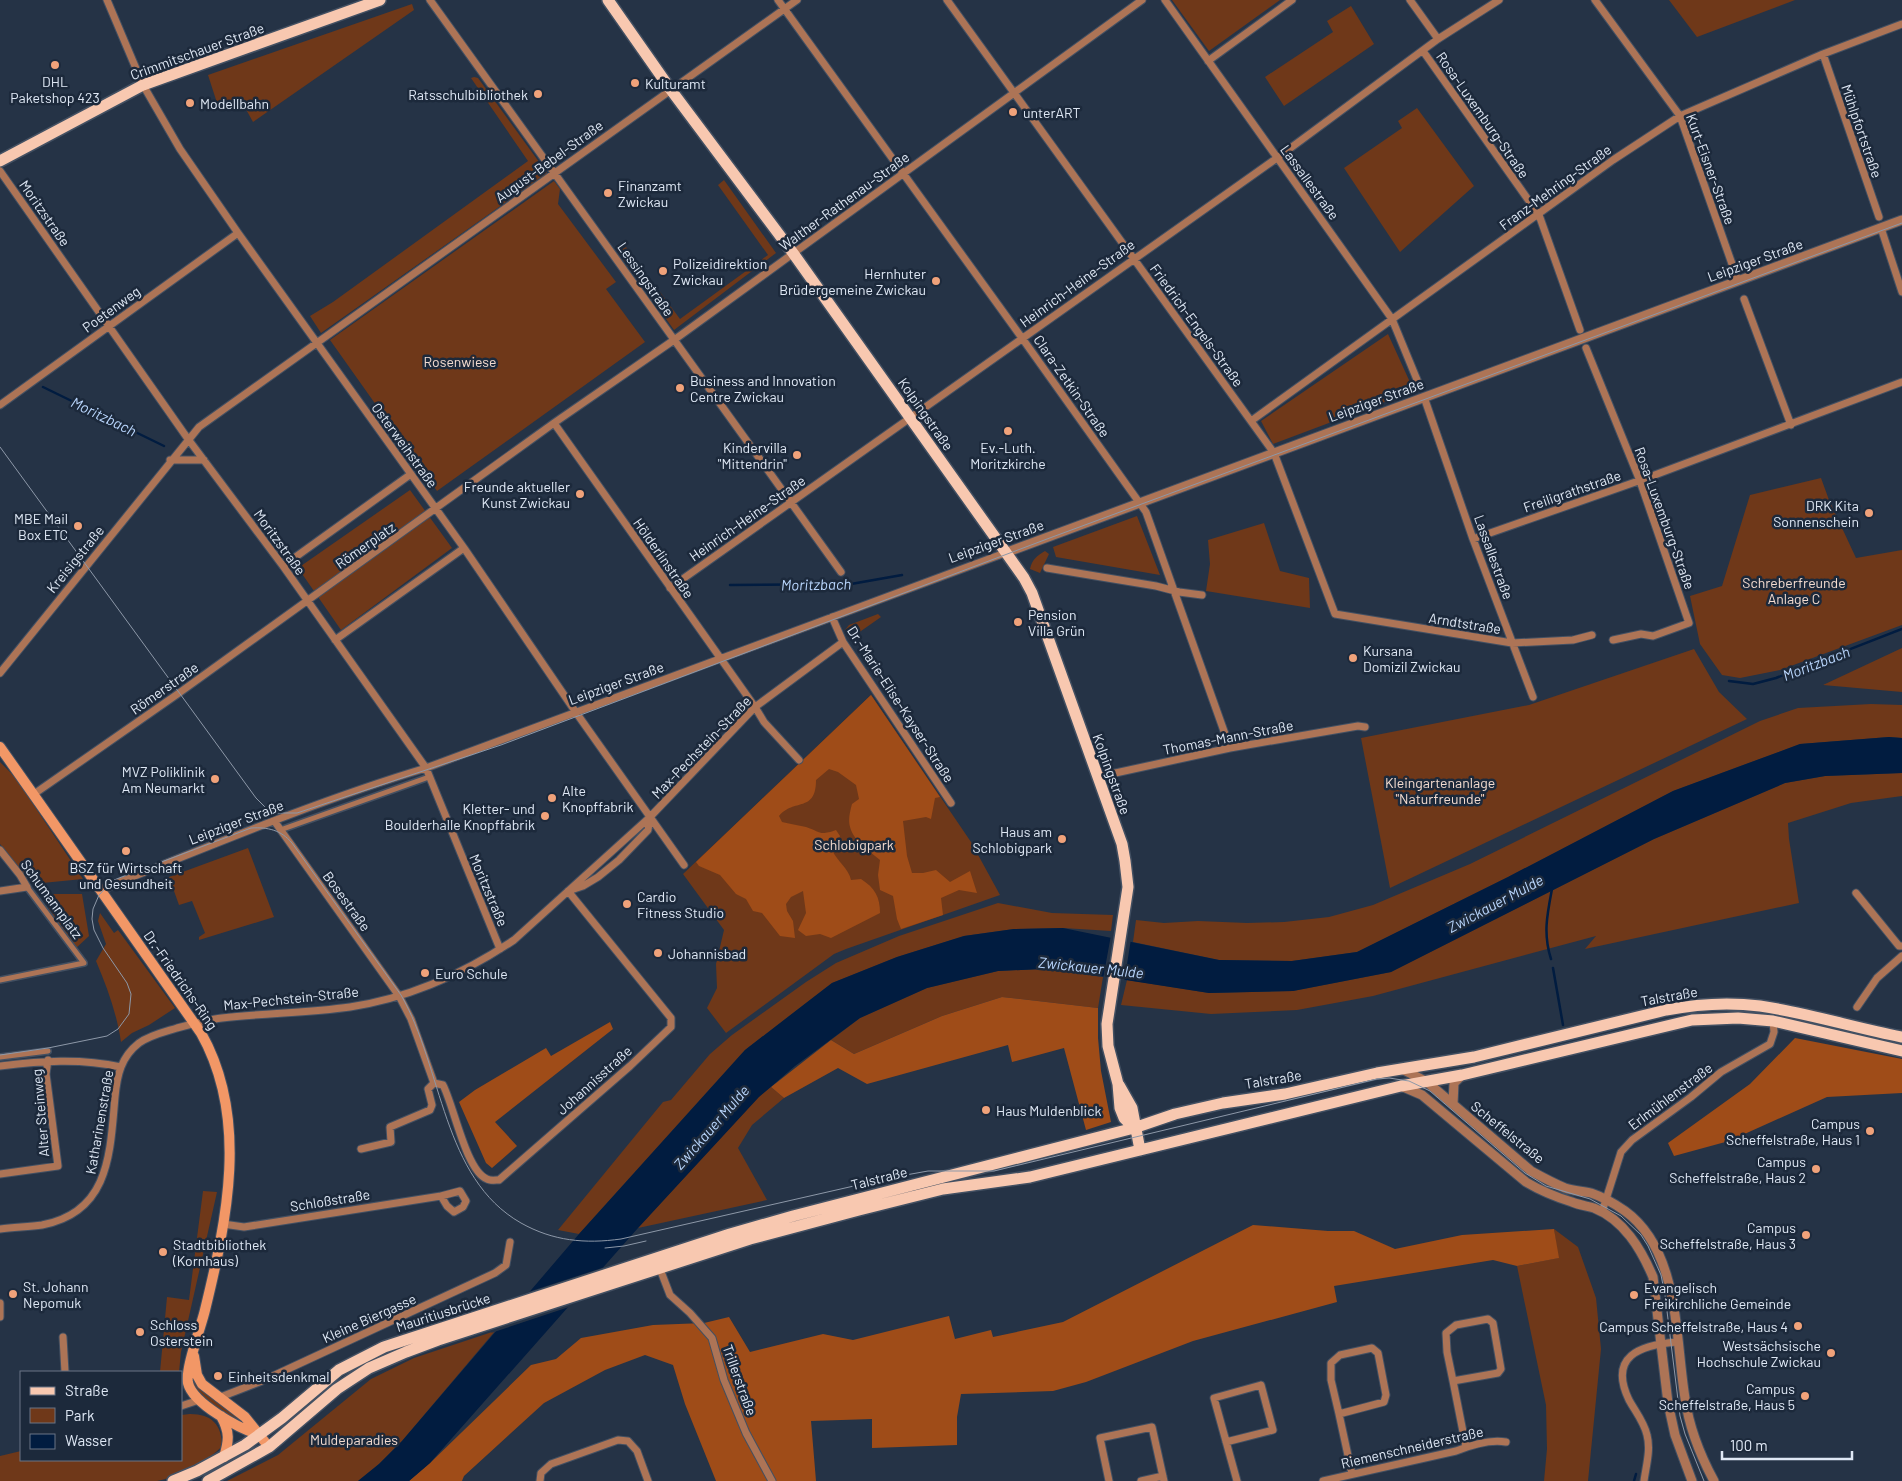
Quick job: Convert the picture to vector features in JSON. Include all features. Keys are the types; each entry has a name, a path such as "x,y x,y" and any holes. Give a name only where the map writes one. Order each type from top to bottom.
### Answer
{"main road":[{"name":"Crimmitschauer Straße","path":"0,160 143,85 355,4 380,0"},
{"name":"Kolpingstraße","path":"608,0 671,90 793,253 1006,553 1032,594 1122,844 1127,891 1115,978 1108,1009 1108,1046 1118,1084 1122,1113 1134,1128"},
{"name":"Dr.-Friedrichs-Ring","path":"0,748 34,794 209,1048 227,1108 230,1161 229,1185 223,1224 205,1309 188,1368 188,1378 190,1390 199,1400 242,1429 260,1435"},
{"name":"Talstraße","path":"659,1264 920,1194 1030,1177 1401,1086 1474,1057 1666,1010 1708,1004 1759,1006 1902,1037"},
{"name":"Talstraße","path":"659,1264 730,1234 784,1218 1134,1128 1174,1114 1223,1103 1285,1094 1377,1073 1402,1069 1420,1077 1462,1075 1692,1020 1738,1018 1774,1020 1902,1051"},
{"path":"1134,1128 1140,1150"},
{"name":"Mauritiusbrücke","path":"270,1447 353,1378 386,1360 438,1340 638,1276 659,1264"},
{"name":"Mauritiusbrücke","path":"260,1435 339,1370 384,1347 458,1323 659,1264"},
{"name":"Dr.-Friedrichs-Ring","path":"193,1353 195,1369 199,1380 218,1398 245,1418 270,1447"},
{"path":"221,1415 227,1426 229,1436 224,1458"},
{"path":"173,1481 224,1458 260,1435"},
{"path":"208,1481 270,1447"}],"street":[{"name":"Osterweihstraße","path":"107,0 143,85 180,149 317,344 436,508 684,865"},
{"name":"Lessingstraße","path":"430,0 840,572"},
{"name":"Clara-Zetkin-Straße","path":"778,0 1146,512 1230,748"},
{"name":"August-Bebel-Straße","path":"317,344 797,0"},
{"name":"Friedrich-Engels-Straße","path":"947,0 1274,453 1335,614"},
{"name":"Walther-Rathenau-Straße","path":"436,508 674,340 1142,0"},
{"name":"Lassallestraße","path":"1165,0 1392,319 1420,387"},
{"path":"1208,61 1292,0"},
{"name":"Rosa-Luxemburg-Straße","path":"1410,0 1438,39"},
{"name":"Heinrich-Heine-Straße","path":"670,588 1133,258 1277,158 1438,39 1499,0"},
{"name":"Kurt-Eisner-Straße","path":"1595,0 1680,116 1738,281"},
{"name":"Franz-Mehring-Straße","path":"1251,421 1613,160 1680,116 1822,54 1902,24"},
{"name":"Rosa-Luxemburg-Straße","path":"1423,51 1539,215 1580,330"},
{"name":"Mühlpfortstraße","path":"1822,54 1879,217"},
{"name":"Moritzstraße","path":"0,171 188,439 283,566 426,768 500,949"},
{"name":"Leipziger Straße","path":"101,891 122,880 372,784 426,768 1902,220"},
{"path":"1881,228 1902,292"},
{"name":"Poetenweg","path":"0,405 238,233"},
{"path":"1744,299 1791,424"},
{"name":"Kreisigstraße","path":"0,673 198,427 311,346 317,344"},
{"name":"Rosa-Luxemburg-Straße","path":"1586,348 1640,481 1688,623 1653,636 1641,634 1613,640"},
{"name":"Freiligrathstraße","path":"1473,539 1640,481 1902,382"},
{"name":"Lassallestraße","path":"1424,397 1473,539 1533,697"},
{"name":"Hölderlinstraße","path":"554,423 764,722 799,760"},
{"path":"170,460 204,460"},
{"path":"283,566 410,474"},
{"name":"Römerplatz","path":"307,601 436,508"},
{"path":"335,640 464,548"},
{"path":"1048,568 1202,595"},
{"name":"Römerstraße","path":"34,794 307,601"},
{"name":"Arndtstraße","path":"1335,614 1512,643 1573,640 1592,636"},
{"name":"Dr.-Marie-Elise-Kayser-Straße","path":"832,617 843,642 950,803"},
{"name":"Max-Pechstein-Straße","path":"194,1024 221,1018 350,1007 399,996 460,971 500,949 514,940 650,817 755,708 843,642"},
{"name":"Thomas-Mann-Straße","path":"1098,777 1230,748 1358,726 1364,727"},
{"name":"Leipziger Straße","path":"283,829 429,777"},
{"name":"Max-Pechstein-Straße","path":"568,891 598,878 620,860 648,830 650,817"},
{"name":"Bosestraße","path":"275,822 399,996 411,1019 434,1083"},
{"name":"Schumannplatz","path":"0,850 84,963 0,980"},
{"path":"0,891 27,887"},
{"name":"Johannisstraße","path":"434,1083 443,1085 468,1154 476,1170 487,1179 499,1180 630,1066 671,1027 671,1018 568,891"},
{"path":"1856,894 1882,927 1899,946 1902,946"},
{"path":"1856,1007 1877,978 1902,956"},
{"name":"Erlmühlenstraße","path":"1602,1212 1621,1152 1632,1140 1691,1097 1721,1072 1770,1044 1774,1032 1774,1020"},
{"name":"Katharinenstraße","path":"0,1228 42,1225 65,1217 87,1202 101,1183 112,1134 117,1081 120,1066 126,1056 140,1042 159,1033 194,1024"},
{"path":"0,1057 48,1050"},
{"name":"Alter Steinweg","path":"0,1066 48,1060 84,1061 120,1066"},
{"name":"Alter Steinweg","path":"0,1174 58,1166 46,1074 48,1060"},
{"path":"1453,1104 1454,1083 1462,1075"},
{"name":"Scheffelstraße","path":"1420,1077 1422,1095"},
{"name":"Scheffelstraße","path":"1420,1077 1531,1171 1549,1182 1606,1199 1637,1221 1659,1253 1668,1281 1685,1400 1691,1428 1714,1481"},
{"path":"360,1149 391,1142 390,1127 430,1110 432,1105 428,1089 434,1083"},
{"name":"Scheffelstraße","path":"1401,1086 1422,1095 1526,1182 1543,1192 1602,1212 1622,1226 1646,1260 1653,1278 1670,1411 1675,1435 1692,1481"},
{"name":"Schloßstraße","path":"223,1224 244,1227 441,1196"},
{"name":"Kleine Biergasse","path":"218,1398 262,1381 495,1273 506,1265 510,1242"},
{"name":"Trillerstraße","path":"659,1264 670,1295 690,1313 712,1338 724,1380 742,1424 772,1481"},
{"path":"0,1303 0,1317"},
{"path":"1453,1381 1498,1373 1501,1369 1493,1323 1488,1319 1456,1324 1446,1333 1447,1352 1466,1447"},
{"path":"63,1337 65,1371"},
{"path":"1644,1481 1648,1453 1647,1435 1621,1380 1624,1365 1635,1352 1662,1343 1677,1342"},
{"path":"1339,1414 1384,1402 1386,1395 1378,1353 1372,1348 1340,1355 1331,1363 1331,1380 1352,1474"},
{"path":"1226,1442 1273,1430 1261,1385 1214,1398 1226,1442 1237,1481"},
{"path":"182,1406 199,1400"},
{"path":"1110,1481 1100,1438 1152,1427 1164,1479 1141,1481"},
{"path":"540,1481 541,1473 551,1464 618,1440 628,1441 637,1450 648,1481"},
{"name":"Riemenschneiderstraße","path":"1323,1481 1497,1440 1506,1442"}],"green space":[{"path":"1172,0 1280,0 1209,51"},
{"path":"1669,0 1795,0 1697,37"},
{"path":"412,4 414,10 253,122 242,102 218,106 208,75"},
{"path":"1351,6 1374,44 1284,106 1265,77 1333,32 1327,21"},
{"path":"471,78 478,78 547,173 321,333 310,316 333,302 528,161"},
{"path":"1417,108 1474,186 1400,252 1344,168 1402,128 1398,121"},
{"path":"724,180 776,253 674,330 652,299 660,292 680,319 768,255 718,185"},
{"name":"Rosenwiese","path":"554,181 560,189 558,204 616,282 606,289 645,342 437,491 330,340"},
{"path":"626,247 652,284 644,289 618,252"},
{"path":"1388,334 1414,391 1273,444 1261,421"},
{"name":"Schreberfreunde Anlage C","path":"1821,478 1856,558 1902,550 1902,625 1780,670 1740,678 1722,675 1700,644 1690,596 1722,586 1750,495"},
{"path":"410,490 452,548 341,630 298,568"},
{"path":"1137,516 1160,575 1056,557 1053,547"},
{"path":"1264,523 1280,571 1309,578 1310,608 1206,591 1210,564 1208,540"},
{"path":"1045,551 1049,554 1040,573 1030,569 1035,558"},
{"path":"878,614 881,617 851,638 845,630 849,625"},
{"path":"1902,648 1902,692 1823,685"},
{"name":"Kleingartenanlage \"Naturfreunde\"","path":"1694,649 1719,692 1747,719 1390,888 1361,738 1529,705"},
{"name":"Schlobigpark","path":"871,695 971,842 1000,895 834,954 726,1033 707,1008 717,988 716,964 724,930 683,874"},
{"path":"1871,704 1902,705 1902,738 1889,737 1800,744 1673,791 1508,877 1357,952 1292,961 1219,960 1133,942 1136,920 1164,923 1198,921 1284,922 1329,917 1373,905 1470,864 1760,721 1798,708"},
{"path":"0,762 15,777 83,879 32,884 0,844"},
{"path":"1902,773 1902,796 1851,803 1788,823 1799,903 1585,949 1596,936 1373,996 1297,1010 1211,1014 1121,1005 1127,980 1209,993 1293,991 1391,972 1654,839 1785,783 1825,776"},
{"path":"248,848 274,917 199,940 199,937 205,933 192,901 179,905 169,877"},
{"path":"40,894 82,894 89,936 75,949"},
{"path":"998,903 1052,913 1113,915 1111,931 1063,928 1014,929 964,936 897,957 832,983 745,1050 579,1234 558,1230 663,1102 671,1100 710,1054 732,1035 836,963 899,936"},
{"path":"100,913 114,933 118,930 175,1008 149,1025 132,1033 121,1042 111,1001 96,961 106,944 98,921"},
{"path":"1042,969 1103,977 1098,1008 1002,997 942,1016 854,1054 831,1040 860,1018 927,988 998,971"},
{"path":"771,1087 784,1098 752,1125 738,1148 767,1200 638,1228 759,1096"},
{"path":"203,1191 217,1192 181,1352 179,1371 160,1371 167,1297 189,1300"},
{"path":"1554,1229 1578,1247 1596,1298 1601,1349 1588,1481 1544,1481 1547,1449 1546,1405 1517,1266 1558,1258"},
{"name":"Muldeparadies","path":"495,1331 402,1441 379,1464 358,1481 227,1481 278,1455 371,1379 414,1358"},
{"path":"192,1376 244,1421 241,1425 205,1399 199,1392"},
{"path":"182,1415 204,1416 214,1422 220,1432 222,1446 192,1468 173,1476 157,1481 0,1481 0,1456 20,1451 20,1461 182,1461"}],"shaded area":[{"path":"871,695 940,797 935,798 931,819 926,817 903,821 907,856 912,873 936,870 950,882 970,871 977,893 959,890 941,898 943,915 901,929 897,919 893,896 880,890 878,875 880,860 870,852 867,840 857,840 850,827 849,819 852,804 859,799 856,785 838,772 829,769 816,780 815,790 808,801 791,807 779,816 782,822 806,827 820,833 836,830 840,836 832,850 848,872 851,880 861,879 873,889 878,898 880,913 831,938 820,934 806,936 798,930 806,913 803,891 791,897 786,904 787,911 793,921 795,938 780,936 762,913 753,911 746,899 736,894 720,875 699,866 696,862"},
{"path":"1002,997 1098,1008 1101,1071 1111,1122 1086,1130 1064,1048 1012,1062 1008,1045 867,1084 838,1068 784,1098 771,1087 831,1040 854,1054 942,1016"},
{"path":"610,1022 613,1029 495,1122 517,1146 492,1168 486,1163 459,1102 475,1090 546,1048 551,1056"},
{"path":"1795,1038 1902,1059 1902,1093 1827,1097 1729,1141 1674,1156 1668,1143 1750,1084"},
{"path":"1253,1225 1328,1231 1354,1231 1395,1249 1462,1235 1554,1229 1559,1258 1517,1266 1493,1260 1334,1286 1337,1302 1193,1341 1086,1382 1053,1391 961,1394 957,1417 957,1445 872,1448 872,1419 811,1421 816,1481 716,1481 685,1404 673,1365 645,1355 605,1370 544,1403 464,1476 462,1481 409,1481 531,1365 556,1359 581,1338 653,1325 704,1323 729,1317 750,1352 823,1334 853,1340 949,1316 955,1339 991,1330 993,1337 1063,1322"}],"water":[{"name":"Zwickauer Mulde","path":"1889,737 1902,738 1902,773 1825,776 1785,783 1654,839 1391,972 1293,991 1209,993 1042,969 998,971 927,988 860,1018 795,1066 759,1097 638,1228 430,1463 409,1481 358,1481 379,1464 402,1441 579,1234 745,1050 832,983 897,957 964,936 1014,929 1063,928 1219,960 1292,961 1357,952 1508,877 1673,791 1800,744"}],"pier":[{"path":"1111,935 1131,939 1124,983 1103,979"},
{"path":"608,1266 572,1306 491,1333 525,1293"}],"waterway":[{"name":"Moritzbach","path":"43,387 164,446"},
{"name":"Moritzbach","path":"730,585 851,584 902,575"},
{"name":"Moritzbach","path":"1729,681 1753,684 1776,678 1902,629"},
{"name":"Zwickauer Mulde","path":"1551,959 1546,933 1552,889"},
{"path":"1553,968 1563,1025"},
{"path":"1634,1481 1636,1474"}],"tram line":[{"path":"0,447 256,798 268,810 276,813 297,813 501,745 1047,539 1902,223"},
{"path":"0,1055 107,1036 118,1029 129,1014 131,994 127,983 103,948 94,930 93,909 99,895 114,880 251,828 257,828 279,832 292,843 401,995 415,1024 459,1150 475,1179 495,1203 521,1223 545,1234 570,1240 621,1239 889,1178 928,1171 994,1171 1377,1079 1389,1078 1409,1081 1430,1091 1525,1173 1546,1186 1590,1199 1621,1216 1641,1235 1661,1275 1680,1416 1685,1434 1704,1481"},
{"path":"605,1248 646,1241"}],"place":[{"name":"DHL Paketshop 423","path":"55,65"},
{"name":"Kulturamt","path":"635,83"},
{"name":"Ratsschulbibliothek","path":"538,94"},
{"name":"Modellbahn","path":"190,103"},
{"name":"unterART","path":"1013,112"},
{"name":"Finanzamt Zwickau","path":"608,193"},
{"name":"Polizeidirektion Zwickau","path":"663,271"},
{"name":"Hernhuter Brüdergemeine Zwickau","path":"936,281"},
{"name":"Business and Innovation Centre Zwickau","path":"680,388"},
{"name":"Ev.-Luth. Moritzkirche","path":"1008,431"},
{"name":"Kindervilla \"Mittendrin\"","path":"797,455"},
{"name":"Freunde aktueller Kunst Zwickau","path":"580,494"},
{"name":"DRK Kita Sonnenschein","path":"1869,513"},
{"name":"MBE Mail Box ETC","path":"78,526"},
{"name":"Pension Villa Grün","path":"1018,622"},
{"name":"Kursana Domizil Zwickau","path":"1353,658"},
{"name":"MVZ Poliklinik Am Neumarkt","path":"215,779"},
{"name":"Alte Knopffabrik","path":"552,798"},
{"name":"Kletter- und Boulderhalle Knopffabrik","path":"545,816"},
{"name":"Haus am Schlobigpark","path":"1062,839"},
{"name":"BSZ für Wirtschaft und Gesundheit","path":"126,851"},
{"name":"Cardio Fitness Studio","path":"627,904"},
{"name":"Johannisbad","path":"658,953"},
{"name":"Euro Schule","path":"425,973"},
{"name":"Haus Muldenblick","path":"986,1110"},
{"name":"Campus Scheffelstraße, Haus 1","path":"1870,1131"},
{"name":"Campus Scheffelstraße, Haus 2","path":"1816,1169"},
{"name":"Campus Scheffelstraße, Haus 3","path":"1806,1235"},
{"name":"Stadtbibliothek (Kornhaus)","path":"163,1252"},
{"name":"St. Johann Nepomuk","path":"13,1294"},
{"name":"Evangelisch Freikirchliche Gemeinde","path":"1634,1295"},
{"name":"Campus Scheffelstraße, Haus 4","path":"1798,1326"},
{"name":"Schloss Osterstein","path":"140,1332"},
{"name":"Westsächsische Hochschule Zwickau","path":"1831,1353"},
{"name":"Einheitsdenkmal","path":"218,1376"},
{"name":"Campus Scheffelstraße, Haus 5","path":"1805,1396"}]}
